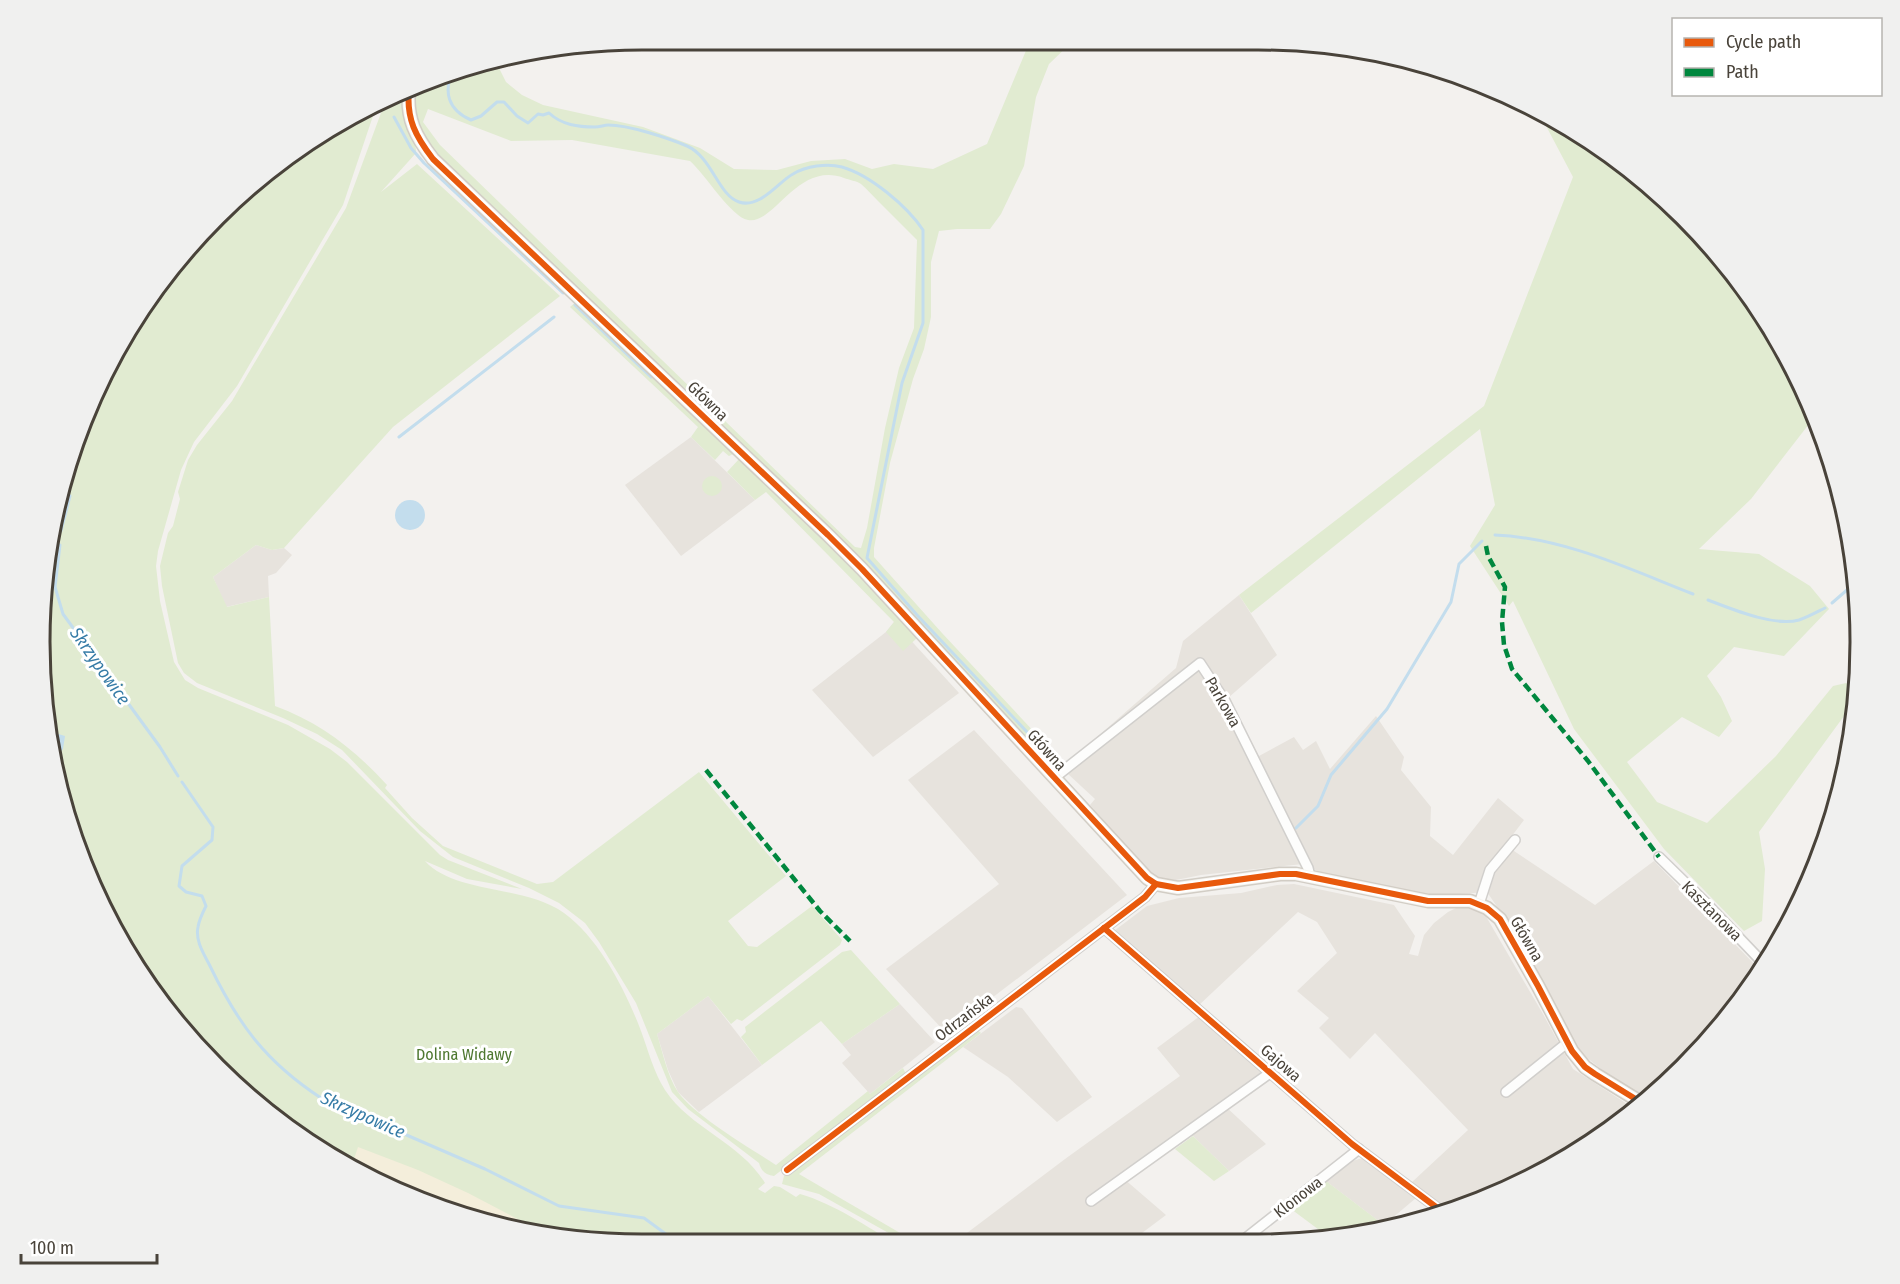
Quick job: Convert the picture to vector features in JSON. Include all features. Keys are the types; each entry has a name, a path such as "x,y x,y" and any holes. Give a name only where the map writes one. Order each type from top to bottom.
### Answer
{"street":[{"name":"Główna","path":"409,98 408,111 418,139 433,159 842,548 1139,871 1156,884"},
{"name":"Parkowa","path":"1054,778 1200,663 1225,701 1310,876"},
{"path":"1156,884 1178,888 1280,874 1310,876 1428,901 1470,901 1479,904 1490,870 1515,840"},
{"name":"Kasztanowa","path":"1659,857 1759,958"},
{"name":"Odrzańska","path":"787,1170 1145,897 1156,884"},
{"name":"Główna","path":"1479,904 1500,919 1567,1043 1585,1067 1635,1099"},
{"name":"Gajowa","path":"1104,928 1359,1149 1436,1207"},
{"path":"1506,1092 1567,1043"},
{"path":"1091,1202 1270,1073"},
{"name":"Klonowa","path":"1250,1234 1359,1149"}],"shaded area":[{"path":"691,437 755,500 681,556 625,485"},
{"path":"256,545 272,550 284,548 292,555 276,573 268,576 269,597 226,607 213,577"},
{"path":"1239,595 1277,655 1228,698 1259,756 1294,737 1303,750 1316,741 1330,769 1376,716 1404,757 1401,770 1431,807 1430,836 1453,855 1498,798 1524,820 1505,845 1595,905 1654,861 1755,965 1703,1033 1677,1061 1641,1094 1610,1076 1582,1054 1570,1041 1526,949 1487,892 1433,896 1322,873 1303,864 1201,875 1176,880 1160,879 1148,870 1090,805 1095,799 1067,773 1065,765 1176,668 1183,641"},
{"path":"894,622 959,693 873,757 812,690 886,632"},
{"path":"974,730 1127,895 946,1033 886,969 999,884 908,780"},
{"path":"1294,884 1394,905 1415,936 1409,954 1418,956 1424,935 1448,912 1458,907 1473,907 1484,913 1573,1069 1628,1104 1587,1135 1554,1155 1485,1189 1439,1206 1411,1183 1468,1130 1375,1033 1350,1059 1319,1028 1329,1018 1297,991 1337,953 1317,922 1298,912 1198,1006 1114,931 1147,906 1179,898 1241,893 1277,885"},
{"path":"708,996 762,1065 699,1112 678,1092 668,1070 657,1034"},
{"path":"900,1004 935,1042 870,1094 842,1063 851,1055 842,1044"},
{"path":"1016,1007 1022,1008 1092,1097 1057,1122 1008,1077 963,1047"},
{"path":"1200,1016 1268,1073 1225,1106 1266,1144 1229,1171 1189,1132 1123,1178 1166,1215 1141,1234 966,1234 1180,1076 1157,1048"},
{"path":"1363,1158 1416,1198 1391,1219 1380,1222 1326,1181 1352,1161"}],"green space":[{"path":"1026,50 1064,50 1049,64 1036,97 1024,166 1001,214 990,229 939,231 931,262 931,317 924,349 913,379 890,463 874,557 1065,765 1056,772 882,586 436,158 418,125 414,95 452,81 499,68 506,82 522,95 543,105 643,127 700,148 734,169 777,170 811,161 845,159 872,169 894,164 933,169 987,144","holes":["428,109 511,141 572,140 690,161 726,203 741,217 748,220 758,219 768,213 788,194 813,178 827,175 844,178 861,184 917,240 914,328 899,368 861,548 855,547 440,145 423,122"]},
{"path":"403,100 405,120 416,153 381,192 417,164 560,296 393,427 284,548 272,550 256,545 213,577 227,607 269,597 275,706 307,720 336,738 387,785 385,788 412,818 443,846 537,884 553,882 699,772 786,876 728,921 748,946 757,947 812,906 842,940 840,945 742,1021 737,1019 731,1024 708,996 657,1034 668,1071 678,1092 710,1121 776,1165 868,1091 870,1094 903,1068 906,1074 774,1176 764,1172 759,1163 688,1109 672,1092 636,1003 585,923 559,903 529,888 453,857 420,831 342,750 317,734 283,718 197,683 184,673 178,663 160,566 168,533 173,526 180,499 178,492 188,460 232,401 346,208 382,110"},
{"name":"Dolina Widawy","path":"373,114 343,205 237,386 194,442 181,470 158,551 156,566 160,601 174,662 185,680 198,688 288,725 330,749 347,762 440,855 522,889 467,879 425,861 438,872 472,885 530,898 564,913 589,936 610,966 635,1015 654,1069 665,1090 676,1104 730,1146 755,1169 765,1183 758,1189 765,1193 774,1186 780,1187 796,1197 800,1194 813,1198 880,1234 603,1233 526,1223 489,1214 452,1203 380,1173 313,1135 281,1112 223,1061 172,1003 149,971 111,904 95,869 81,832 61,758 51,681 51,603 55,565 61,526 81,452 95,415 129,346 149,313 197,251 223,223 281,172 313,149"},
{"path":"1545,124 1587,149 1619,172 1677,223 1703,251 1751,313 1789,380 1809,425 1751,499 1699,549 1759,554 1810,586 1829,609 1784,656 1734,647 1707,676 1721,697 1732,721 1719,737 1682,717 1627,762 1657,802 1707,823 1776,756 1833,686 1846,683 1849,685 1846,714 1759,832 1765,869 1762,921 1744,931 1664,849 1574,729 1513,601 1509,606 1470,546 1495,505 1480,429 1251,613 1239,595 1484,406 1573,177"},
{"path":"577,301 732,447 733,454 729,456 723,451 715,460 691,437 698,427 570,307"},
{"path":"740,458 826,537 917,635 917,638 903,651 886,632 894,622 766,492 755,500 727,472"},
{"path":"712,476 719,479 722,486 719,493 712,496 705,493 702,486 705,479"},
{"path":"851,950 900,1004 842,1044 821,1021 762,1065 741,1037 746,1032 745,1027 842,952"},
{"path":"976,1029 981,1033 799,1174 902,1234 890,1234 819,1194 782,1184 784,1176"},
{"path":"1193,1136 1229,1171 1214,1181 1175,1149"},
{"path":"1326,1181 1380,1222 1320,1231 1291,1209"}],"sand":[{"path":"358,1147 418,1170 525,1223 452,1203 415,1189 354,1159"}],"water":[{"path":"410,500 416,501 424,509 424,521 416,529 410,530 404,529 396,521 395,515 396,509 404,501"},
{"path":"57,734 65,736 60,753"}],"waterway":[{"path":"449,82 448,93 453,106 471,120 481,116 497,102 504,102 517,116 528,123 538,114 549,113 565,123 576,126 627,127 687,146 703,158 726,192 739,202 754,202 798,171 823,165 853,171 876,184 908,211 923,230 923,323 902,383 867,558 917,615 1059,766"},
{"path":"394,117 411,148 424,163 563,293"},
{"path":"575,305 651,377"},
{"path":"399,437 554,317"},
{"name":"Skrzypowice","path":"61,531 70,496"},
{"path":"1495,535 1521,537 1572,548 1693,594"},
{"path":"1296,828 1318,806 1331,775 1387,709 1451,602 1459,564 1482,541"},
{"name":"Skrzypowice","path":"60,545 55,587 63,614 160,747 178,776"},
{"path":"1832,603 1848,589"},
{"path":"1708,600 1753,616 1789,622 1825,608"},
{"name":"Skrzypowice","path":"182,782 213,827 212,840 182,866 179,886 186,892 202,896 206,906 197,932 201,947 231,1006 269,1056 321,1098 485,1169 559,1206 644,1218 666,1234"}],"marked path":[{"path":"1486,546 1488,556 1505,587 1502,622 1504,645 1512,669 1588,761 1659,857"},
{"path":"706,770 820,911 850,941"}],"cycle path":[{"path":"408,98 414,127 433,159 862,569 1147,878 1156,884 1178,888 1280,874 1296,874 1428,901 1470,901 1487,908 1500,919 1572,1051 1585,1067 1635,1099"},
{"path":"787,1170 1145,897 1156,884"},
{"path":"1104,928 1352,1144 1436,1207"}]}
